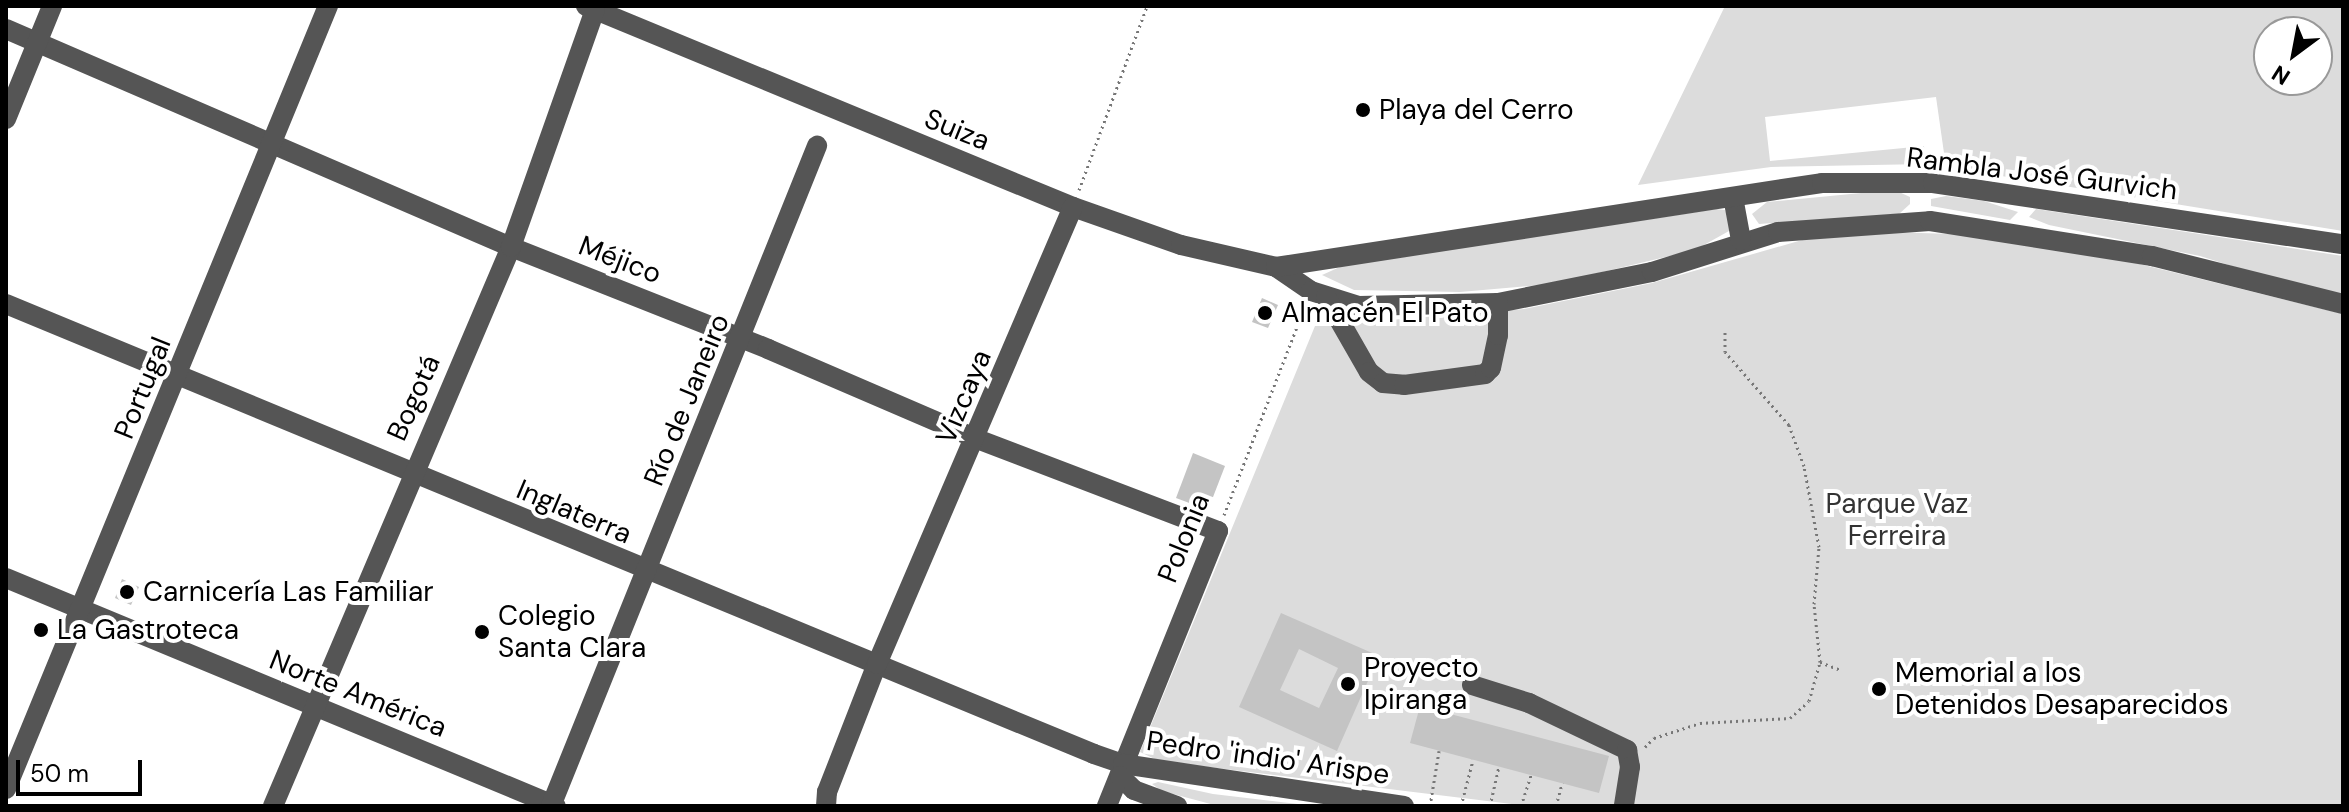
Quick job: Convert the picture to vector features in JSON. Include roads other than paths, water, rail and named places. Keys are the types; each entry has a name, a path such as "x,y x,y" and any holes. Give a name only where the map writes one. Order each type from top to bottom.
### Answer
{"street":[{"path":"6,119 52,6"},
{"name":"Portugal","path":"6,789 178,378 328,6"},
{"name":"Suiza","path":"591,8 1073,207 1181,245 1276,267 1318,294"},
{"name":"Bogotá","path":"273,806 411,474 511,247 591,8"},
{"name":"Méjico","path":"6,29 273,141 511,247 742,338 977,439 1218,531"},
{"name":"Río de Janeiro","path":"553,805 817,146"},
{"name":"Rambla José Gurvich","path":"1276,267 1822,183 1933,183 2343,244"},
{"path":"1733,197 1741,240"},
{"name":"Vizcaya","path":"826,806 827,792 877,664 977,439 1073,207"},
{"path":"1318,294 1393,308 1498,303 1652,272 1741,240 1873,223 1956,224 2176,261 2343,304"},
{"path":"1318,294 1369,372 1383,383 1404,385 1485,374 1491,368 1498,335 1498,303"},
{"name":"Inglaterra","path":"6,304 648,573 877,664 1121,770"},
{"name":"Polonia","path":"1107,806 1218,531"},
{"name":"Norte América","path":"6,578 553,805"},
{"path":"1472,685 1568,720 1612,740 1630,757 1624,806"},
{"name":"Pedro 'indio' Arispe","path":"1121,770 1134,790 1177,806"},
{"name":"Pedro 'indio' Arispe","path":"1121,770 1404,806"}],"place":[{"name":"Playa del Cerro","path":"1363,110"},
{"name":"Almacén El Pato","path":"1265,313"},
{"name":"Carnicería Las Familiar","path":"127,592"},
{"name":"La Gastroteca","path":"41,630"},
{"name":"Colegio Santa Clara","path":"482,632"},
{"name":"Proyecto Ipiranga","path":"1348,684"},
{"name":"Memorial a los Detenidos Desaparecidos","path":"1879,689"}],"park label":[{"name":"Parque Vaz Ferreira","path":"1897,520"}]}
